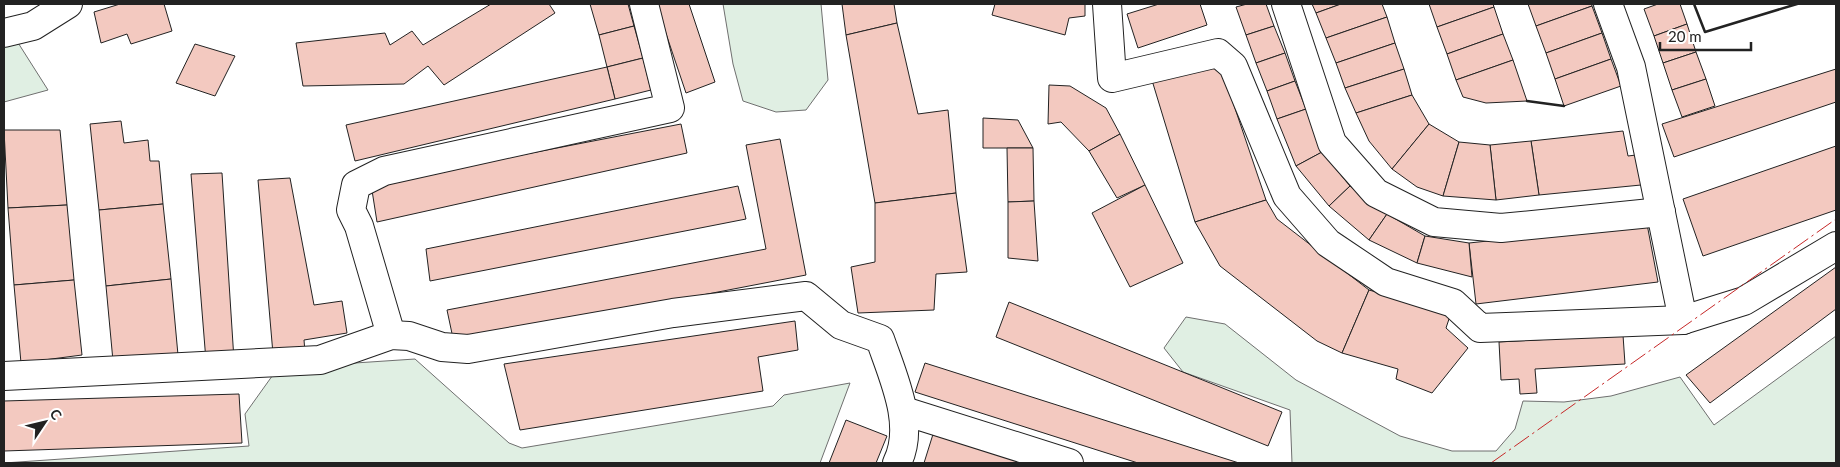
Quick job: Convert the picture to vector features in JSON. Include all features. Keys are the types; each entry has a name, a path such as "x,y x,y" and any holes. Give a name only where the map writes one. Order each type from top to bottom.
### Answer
{"lane":[{"path":"4,33 33,26 68,4"},
{"path":"390,336 359,226 351,210 356,185 384,171 670,108 644,4"},
{"path":"1107,4 1112,78 1218,53 1233,66 1287,196 1328,243 1386,282 1453,303 1480,328 1683,320 1744,301 1836,246"},
{"path":"1286,4 1332,143 1376,193 1434,222 1501,228 1662,212"},
{"path":"1608,4 1631,67 1683,320"},
{"path":"4,376 320,360 390,336 409,336 442,347 468,349 673,313 806,296 841,325 880,339 904,411 901,455 897,463"},
{"path":"904,411 1069,463"}],"green space":[{"path":"723,4 821,4 828,80 806,110 776,112 743,101 733,64"},
{"path":"15,38 48,90 4,102 4,41"},
{"path":"1186,317 1225,324 1296,380 1400,436 1452,451 1496,451 1515,429 1523,401 1564,402 1611,396 1680,377 1714,425 1836,336 1836,463 1292,463 1290,410 1183,372 1164,348"},
{"path":"415,359 509,443 522,448 773,406 784,395 850,383 820,463 4,463 249,446 245,414 280,365 325,365"}],"building":[{"path":"120,4 164,4 172,31 131,44 127,34 101,43 94,12"},
{"path":"491,4 549,4 555,13 444,85 428,66 404,84 303,86 296,43 385,33 390,45 412,31 423,45"},
{"path":"590,4 628,4 634,26 599,35"},
{"path":"656,4 689,4 715,82 686,93"},
{"path":"842,4 894,4 897,23 846,35"},
{"path":"995,4 1085,4 1085,16 1069,18 1065,35 992,15"},
{"path":"1159,4 1200,4 1207,25 1138,48 1127,14"},
{"path":"1247,4 1266,4 1274,26 1246,35 1236,7"},
{"path":"1312,4 1341,4 1316,13"},
{"path":"1341,4 1382,4 1387,17 1326,38 1316,13"},
{"path":"1429,4 1493,4 1494,7 1437,27"},
{"path":"1528,4 1592,4 1592,6 1536,26"},
{"path":"1658,4 1680,4 1687,24 1654,36 1644,9"},
{"path":"1592,6 1602,33 1546,53 1536,26"},
{"path":"1494,7 1503,34 1447,54 1437,27"},
{"path":"1387,17 1395,43 1336,63 1326,38"},
{"path":"897,23 918,114 948,110 956,193 875,203 846,35"},
{"path":"1687,24 1696,52 1663,63 1654,36"},
{"path":"634,26 643,58 607,67 599,35"},
{"path":"1274,26 1285,53 1256,63 1246,35"},
{"path":"1602,33 1611,59 1555,79 1546,53"},
{"path":"1503,34 1513,60 1456,80 1447,54"},
{"path":"1395,43 1404,69 1345,88 1336,63"},
{"path":"195,44 235,56 215,96 176,83"},
{"path":"1696,52 1706,79 1672,90 1663,63"},
{"path":"1285,53 1295,81 1267,91 1256,63"},
{"path":"643,58 651,90 615,99 607,67"},
{"path":"1611,59 1621,86 1564,106 1555,79"},
{"path":"1513,60 1527,101 1486,103 1463,97 1456,80"},
{"path":"1219,61 1266,200 1195,222 1151,77"},
{"path":"607,67 615,99 355,161 346,125"},
{"path":"1404,69 1412,95 1356,113 1345,88"},
{"path":"1836,69 1836,102 1674,157 1662,124"},
{"path":"1706,79 1715,106 1682,117 1672,90"},
{"path":"1295,81 1306,109 1277,119 1267,91"},
{"path":"1049,85 1070,86 1106,108 1120,134 1089,151 1061,122 1048,124"},
{"path":"1412,95 1429,124 1392,169 1369,141 1356,113"},
{"path":"1306,109 1322,152 1296,166 1277,119"},
{"path":"983,118 1018,120 1033,148 983,148"},
{"path":"121,121 124,143 148,140 150,161 159,161 163,204 99,210 90,124"},
{"path":"681,124 687,153 377,222 371,184"},
{"path":"1429,124 1459,142 1443,196 1417,187 1392,169"},
{"path":"4,130 60,130 67,205 8,208"},
{"path":"1623,131 1628,156 1636,155 1641,185 1539,195 1531,141"},
{"path":"1120,134 1145,185 1117,198 1089,151"},
{"path":"780,139 806,275 454,343 447,310 766,249 746,145"},
{"path":"1531,141 1539,195 1496,200 1490,145"},
{"path":"1459,142 1490,145 1496,200 1443,196"},
{"path":"1836,146 1836,210 1703,256 1683,199"},
{"path":"1007,148 1033,148 1034,201 1008,202"},
{"path":"1322,152 1350,186 1329,206 1296,166"},
{"path":"222,173 234,360 206,361 191,174"},
{"path":"290,178 314,305 342,301 347,333 304,340 305,352 273,354 258,180"},
{"path":"1145,185 1183,263 1130,287 1092,213"},
{"path":"738,186 746,219 430,281 426,249"},
{"path":"1350,186 1387,214 1369,240 1329,206"},
{"path":"956,193 967,272 936,274 934,310 858,313 851,267 875,262 875,203"},
{"path":"1266,200 1277,219 1369,290 1342,353 1317,341 1220,266 1195,222"},
{"path":"1034,201 1038,261 1008,258 1008,202"},
{"path":"163,204 171,279 106,286 99,210"},
{"path":"67,205 74,280 14,285 8,208"},
{"path":"1387,214 1425,236 1417,263 1369,240"},
{"path":"1647,224 1658,282 1476,304 1469,243"},
{"path":"1425,236 1469,243 1472,277 1417,263"},
{"path":"1836,267 1836,309 1710,403 1686,375"},
{"path":"171,279 178,355 113,361 106,286"},
{"path":"74,280 82,355 21,363 14,285"},
{"path":"1369,290 1451,313 1446,328 1468,348 1432,393 1396,379 1398,369 1342,353"},
{"path":"1009,302 1282,412 1268,446 996,337"},
{"path":"795,321 798,350 758,357 763,391 520,430 504,364"},
{"path":"1623,335 1625,364 1535,369 1537,393 1520,394 1519,379 1501,380 1499,342"},
{"path":"925,363 1239,463 1138,463 915,392"},
{"path":"239,394 242,443 4,451 4,401"},
{"path":"846,420 887,436 876,463 829,463"},
{"path":"934,431 1037,463 924,463"}],"wall":[{"path":"1694,4 1705,32 1797,4"},
{"path":"1527,101 1564,106"}],"power":[{"path":"1491,463 1836,219"}]}
